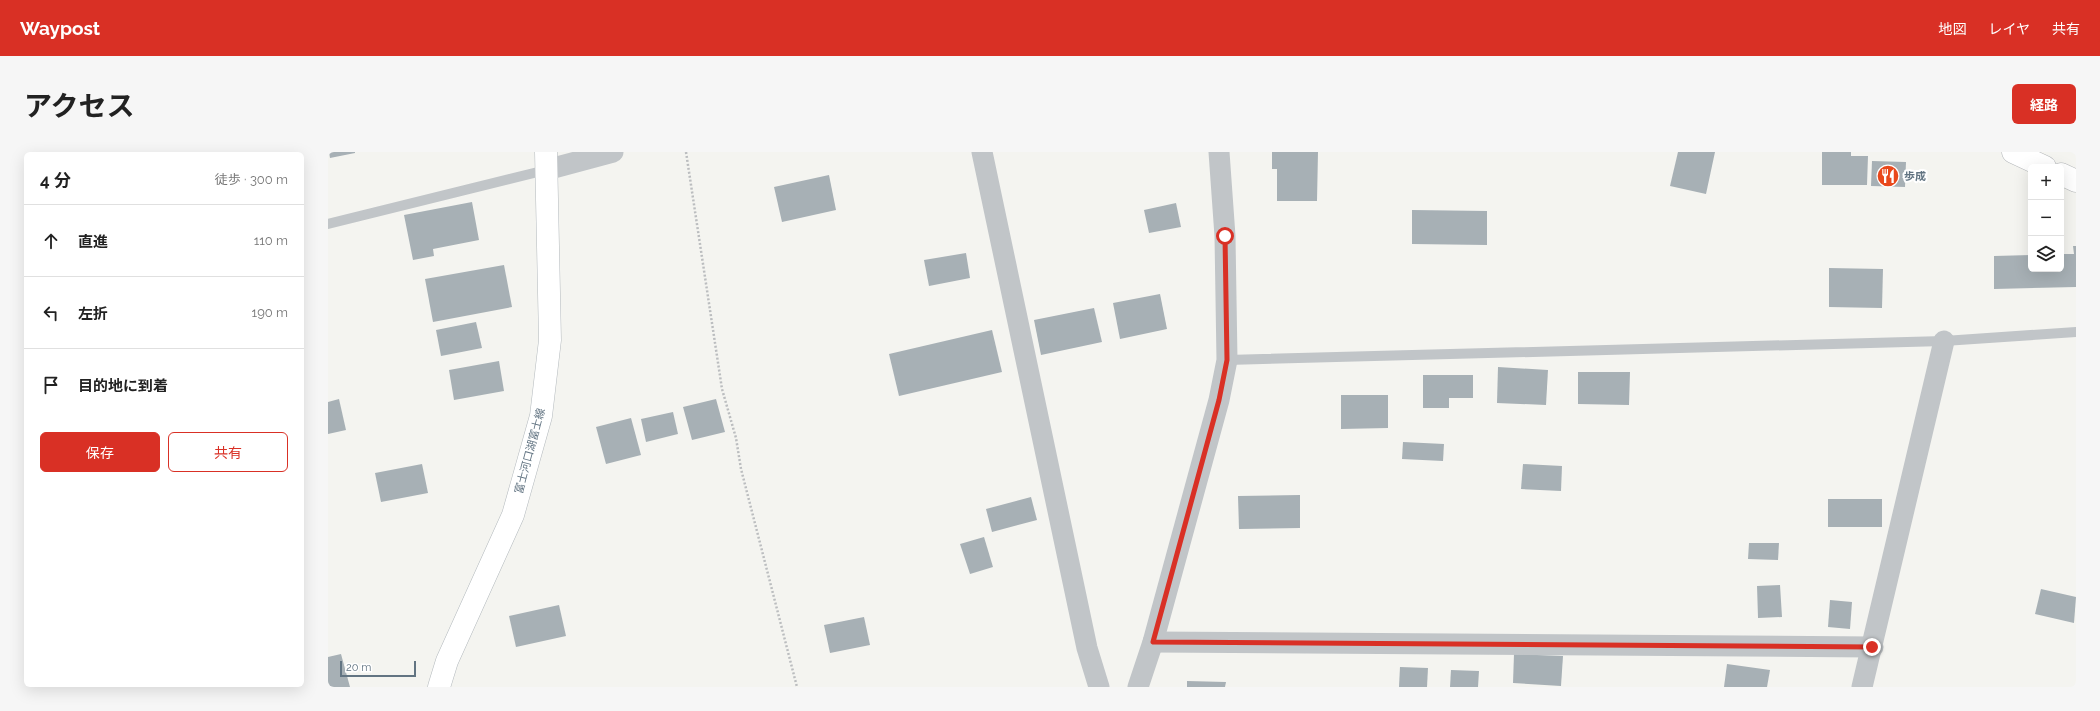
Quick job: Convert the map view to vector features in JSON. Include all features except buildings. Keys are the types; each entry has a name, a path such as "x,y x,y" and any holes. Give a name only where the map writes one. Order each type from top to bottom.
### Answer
{"main road":[{"path":"2013,152 2039,164"},
{"name":"富士河口湖富士線","path":"439,687 447,661 513,515 540,416 550,340 546,161"},
{"path":"2064,175 2076,181"}],"street":[{"path":"546,161 612,152"},
{"path":"982,152 1087,648 1099,687"},
{"path":"1138,687 1153,642 1219,400 1227,360 1225,236 1219,152"},
{"path":"1862,687 1944,341"},
{"path":"1153,642 1872,647"}],"lane":[{"path":"328,224 546,161"},
{"path":"1227,360 1944,341 2076,332"}],"path":[{"path":"686,152 722,389 736,438 741,469 797,687"}],"place":[{"name":"歩成","path":"1888,176"}],"route":[{"path":"1225,236 1227,360 1219,400 1153,642 1872,647"}]}
